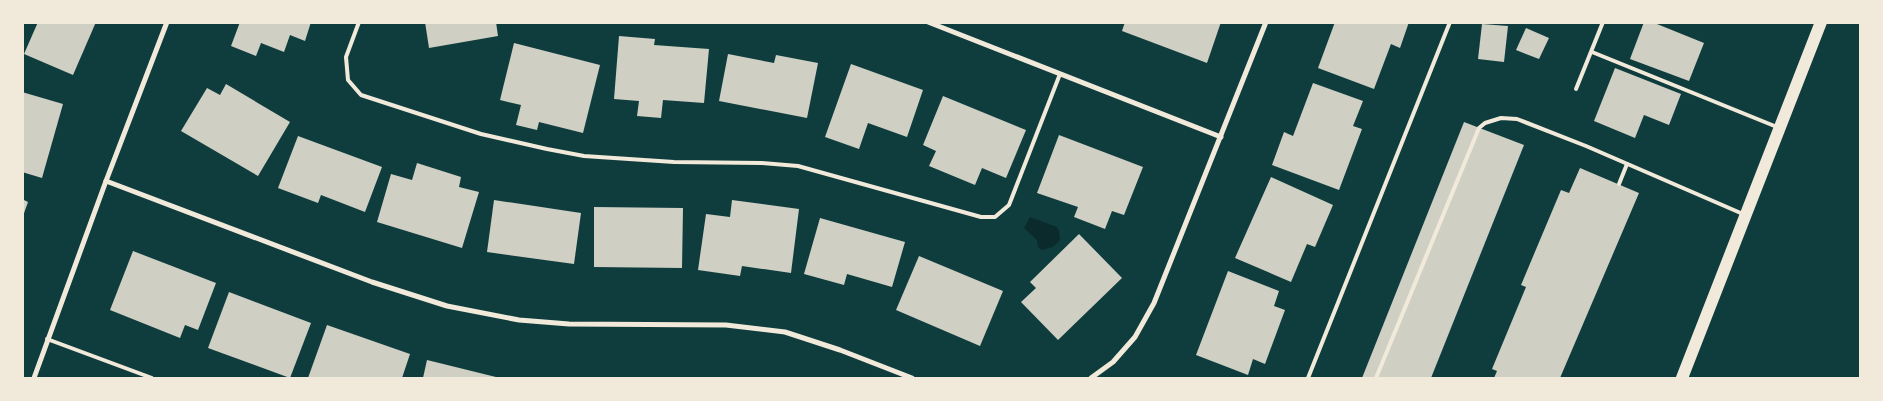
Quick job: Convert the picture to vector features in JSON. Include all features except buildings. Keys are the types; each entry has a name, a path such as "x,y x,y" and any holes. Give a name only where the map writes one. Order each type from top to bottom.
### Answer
{"main road":[{"path":"1682,378 1821,22"}],"street":[{"path":"34,378 167,22"},
{"path":"928,22 1221,137"},
{"path":"1092,378 1113,362 1134,337 1154,303 1266,22"},
{"path":"106,181 372,282 447,306 519,320 569,324 726,325 785,332 840,350 912,378"}],"lane":[{"path":"359,22 346,57 348,80 361,95 481,134 584,156 674,162 762,163 798,166 981,217 995,217 1009,205 1060,74"},
{"path":"1308,378 1450,22"},
{"path":"1576,89 1603,22"},
{"path":"1592,52 1779,128"},
{"path":"1376,378 1479,128 1485,123 1501,118 1517,120 1627,164 1745,215"},
{"path":"1619,184 1627,164"},
{"path":"48,339 152,378"}],"water":[{"path":"1030,217 1057,227 1060,240 1053,247 1042,250 1038,247 1037,240 1024,228"}]}
